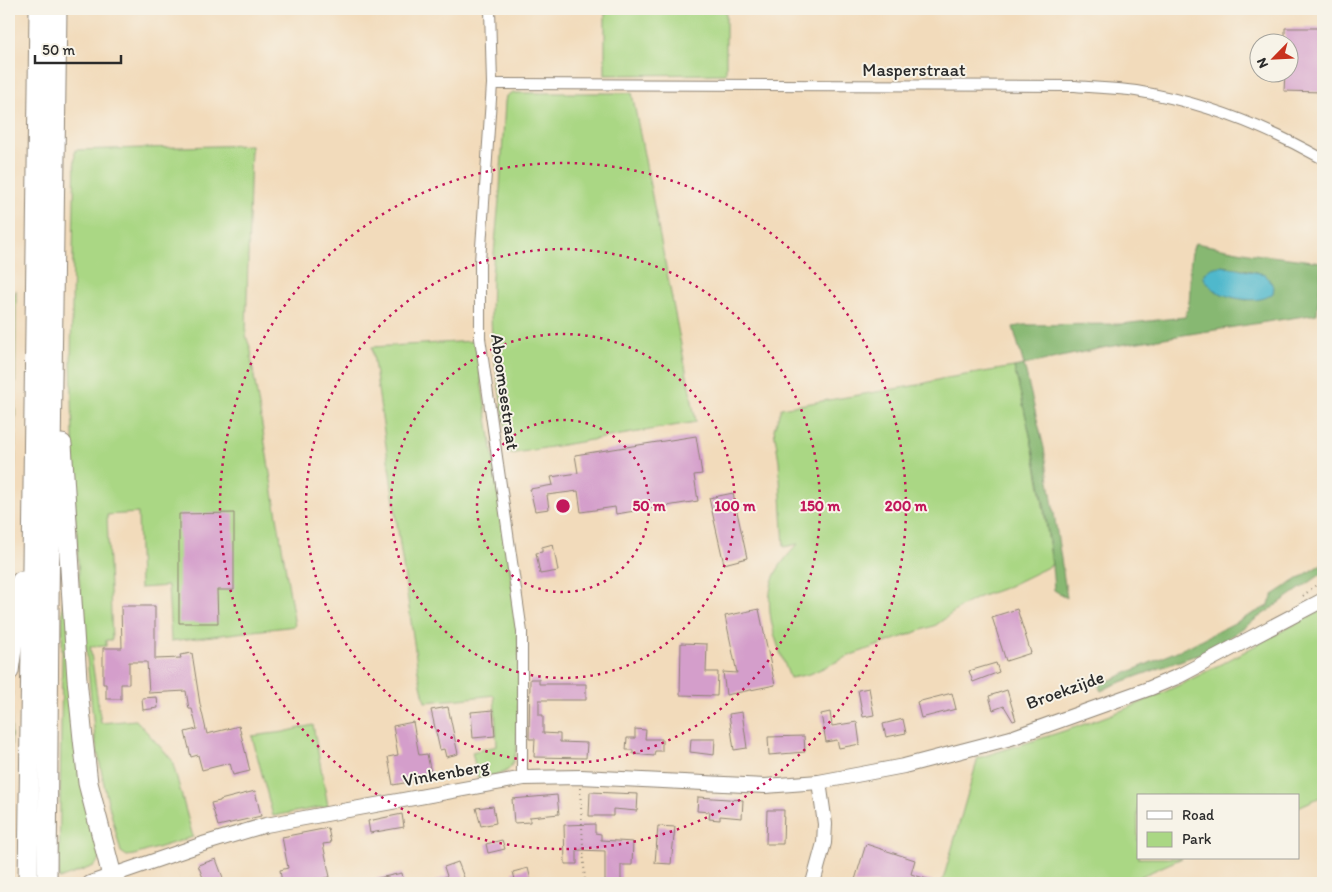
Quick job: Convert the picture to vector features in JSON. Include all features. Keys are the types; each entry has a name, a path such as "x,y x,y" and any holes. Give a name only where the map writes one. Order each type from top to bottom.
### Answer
{"highway":[{"path":"28,883 38,9"},
{"path":"47,883 57,9"},
{"path":"53,331 67,507 77,679 83,740 88,782 112,880"},
{"path":"9,670 32,508"}],"street":[{"name":"Aboomsestraat","path":"490,9 492,84 480,262 480,338 521,625 522,771 524,778"},
{"name":"Masperstraat","path":"492,84 1075,86 1134,91 1182,100 1235,117 1292,141 1323,159"},
{"name":"Broekzijde","path":"819,782 904,766 945,756 1011,738 1080,715 1180,676 1323,600"},
{"name":"Vinkenberg","path":"83,882 112,880 203,844 266,825 524,778 580,777 765,786 819,782"},
{"path":"814,883 824,843 825,824 819,782"}],"path":[{"path":"1302,597 1323,579"},
{"path":"580,784 585,883"},
{"path":"70,883 83,882"}],"green space":[{"path":"605,9 726,9 726,74 605,75"},
{"path":"513,93 632,93 696,422 510,454 492,343 491,314 492,276 505,102 506,96"},
{"path":"251,145 246,334 251,352 295,626 171,641 168,586 140,588 138,513 107,515 112,640 106,640 106,646 90,647 101,723 136,720 172,760 193,837 127,856 121,852 106,794 95,739 79,577 75,512 71,358 75,150"},
{"path":"1195,243 1254,254 1322,262 1317,314 1107,347 1024,365 1013,327 1024,325 1121,324 1185,317 1189,299 1192,252","holes":["1222,266 1262,275 1272,285 1273,293 1246,300 1216,291"]},
{"path":"16,290 15,462 9,579 9,315 10,305"},
{"path":"475,341 508,552 519,646 517,747 515,757 506,772 478,778 472,752 497,746 494,695 425,702 418,671 372,347"},
{"path":"1024,365 1044,448 1067,598 1054,590 1044,505 1014,367"},
{"path":"1014,367 1036,466 1052,565 1007,587 979,597 962,606 936,625 851,655 810,674 790,678 773,630 769,604 775,574 798,544 784,547 779,461 774,429 781,408"},
{"path":"1323,563 1323,573 1224,641 1199,654 1101,691 1099,687 1101,684 1191,645 1268,606 1273,595"},
{"path":"63,583 102,857 94,866 59,879"},
{"path":"1323,609 1323,796 1300,806 1300,794 1137,794 1137,860 1178,860 1126,883 942,883 978,758 1080,726 1120,711 1210,670"},
{"path":"12,691 9,883 9,706"},
{"path":"313,725 328,806 273,816 252,736 284,732"}],"water":[{"path":"1222,266 1265,274 1274,287 1273,293 1261,299 1245,300 1216,291 1203,277 1211,268"}],"building":[{"path":"1285,28 1322,28 1322,92 1284,91 1284,82 1300,82 1300,32 1285,32"},
{"path":"696,436 702,474 694,475 698,501 616,514 615,507 581,512 578,491 547,495 549,509 535,511 530,489 553,485 551,477 578,473 575,455"},
{"path":"733,493 747,558 724,564 709,498"},
{"path":"234,513 234,590 217,590 218,623 179,623 179,514"},
{"path":"553,544 558,571 540,574 536,553 542,552 542,547"},
{"path":"121,606 155,606 155,659 181,658 180,655 192,653 207,734 239,726 250,771 233,775 230,763 202,770 198,755 191,757 185,732 197,729 192,709 189,709 186,691 149,693 147,662 129,662 129,684 121,684 121,699 106,699 106,684 103,684 103,648 122,648"},
{"path":"759,609 775,685 726,695 723,672 737,673 725,616"},
{"path":"1017,609 1031,653 1006,661 992,617"},
{"path":"681,643 707,644 706,672 718,672 717,696 680,695"},
{"path":"996,663 999,672 973,682 969,671"},
{"path":"530,679 539,679 539,684 586,684 586,700 539,700 539,715 543,715 543,733 560,734 560,742 587,743 586,758 534,757 535,739 529,739"},
{"path":"869,688 874,715 863,717 858,690"},
{"path":"1007,690 1016,720 1013,721 1004,706 993,710 989,696"},
{"path":"952,693 956,709 921,718 917,702"},
{"path":"157,697 158,708 143,710 142,698"},
{"path":"448,707 458,754 446,757 444,749 440,750 431,710"},
{"path":"493,710 495,736 473,738 471,712"},
{"path":"742,712 747,748 734,750 729,714"},
{"path":"830,712 832,726 857,722 860,744 839,748 837,740 826,742 821,714"},
{"path":"903,719 906,733 886,737 883,724"},
{"path":"413,722 419,755 427,754 432,778 393,785 388,757 398,755 393,726"},
{"path":"635,729 646,730 645,739 662,739 662,751 655,751 654,756 633,754 633,750 626,750 627,738 635,738"},
{"path":"804,736 805,752 769,755 768,737"},
{"path":"691,739 715,739 714,755 690,752"},
{"path":"255,791 261,816 218,826 211,803"},
{"path":"590,792 638,794 637,811 613,809 613,816 589,816"},
{"path":"557,795 559,814 530,817 530,822 514,823 512,799"},
{"path":"698,797 743,800 742,818 720,816 720,820 709,819 710,812 697,811"},
{"path":"493,806 496,823 481,826 476,808"},
{"path":"767,810 784,810 783,844 766,844"},
{"path":"402,814 404,827 370,833 368,821"},
{"path":"595,824 595,833 601,834 601,840 633,842 632,865 621,865 621,883 605,882 605,851 577,850 577,864 565,864 564,825"},
{"path":"658,826 675,827 671,864 655,863"},
{"path":"328,828 331,843 323,844 330,877 300,883 282,883 280,870 288,868 282,837"},
{"path":"502,840 505,849 488,853 486,844"},
{"path":"866,844 915,860 911,874 933,881 932,883 854,883"},
{"path":"216,859 225,883 205,883 198,865"},
{"path":"458,862 465,880 455,883 431,883 447,876 444,867"},
{"path":"528,868 531,880 516,883 513,872"},
{"path":"402,873 404,883 374,883 374,879"}]}
